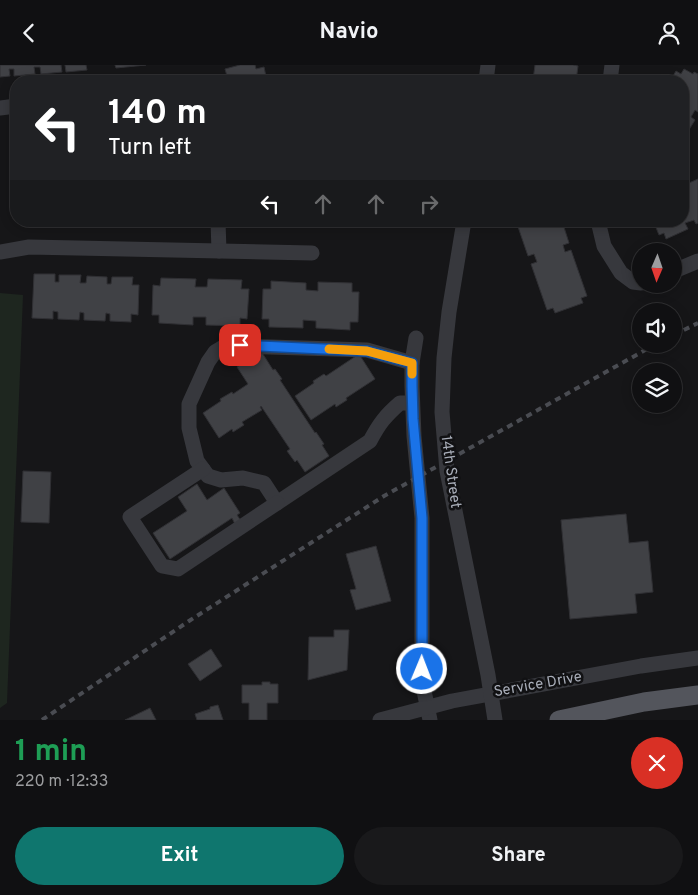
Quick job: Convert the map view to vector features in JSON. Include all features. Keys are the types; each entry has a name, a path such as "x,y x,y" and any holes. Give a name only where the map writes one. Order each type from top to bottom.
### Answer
{"main road":[{"path":"558,720 644,702 698,695"}],"street":[{"path":"218,227 218,251"},
{"name":"14th Street","path":"463,227 449,311 442,411 447,471 488,675 495,720"},
{"path":"599,227 604,246 621,273 632,281"},
{"path":"0,252 29,247 312,253"},
{"path":"682,268 698,261"},
{"path":"416,338 412,363 412,403 422,518 422,681 429,713"},
{"path":"278,503 264,483 243,478 221,480 208,476 197,461 190,428 190,404 208,362 215,352 225,346 240,345 367,351 412,363"},
{"path":"203,469 130,517 162,566 178,569 370,441 386,415 400,403 412,403"},
{"name":"Service Drive","path":"380,720 429,713 452,701 641,666 698,658"}],"shaded area":[{"path":"0,293 23,295 7,703 0,708"}],"building":[{"path":"0,65 61,65 62,72 41,74 40,67 34,67 35,74 14,75 14,69 9,69 10,76 0,77"},
{"path":"65,65 86,65 87,70 66,72"},
{"path":"115,65 146,65 116,68"},
{"path":"240,65 255,65 256,69 264,67 266,75 227,75 225,69"},
{"path":"535,65 578,66 577,75 534,75"},
{"path":"684,69 693,74 694,72 698,74 698,112 695,110 691,117 695,120 689,130 689,75 674,75 676,71 681,74"},
{"path":"698,179 698,223 696,224 694,220 689,222 689,183"},
{"path":"518,227 564,227 569,243 563,245 565,252 571,250 587,296 581,298 583,303 555,313 553,308 547,310 531,264 537,262 534,254 528,256"},
{"path":"656,227 687,227 688,229 666,239 664,233 659,235"},
{"path":"34,274 55,274 55,282 59,282 59,275 81,275 80,283 86,283 87,276 107,277 107,284 111,284 112,277 133,277 132,285 139,285 138,315 131,314 131,322 110,321 110,314 106,313 105,321 84,320 84,313 80,312 79,320 58,319 58,312 53,311 53,319 32,318"},
{"path":"161,278 196,279 195,287 207,287 208,279 242,280 241,289 249,289 247,319 240,318 240,326 206,325 206,317 193,317 193,325 159,323 159,315 152,315 153,285 160,286"},
{"path":"271,281 306,283 306,290 318,291 318,282 352,283 352,292 359,292 358,322 350,322 350,330 316,328 316,321 303,320 303,328 269,327 269,319 262,319 263,289 271,289"},
{"path":"261,351 273,370 275,369 282,379 280,380 324,444 322,445 329,456 305,472 297,460 295,462 287,451 290,449 261,406 262,410 242,422 244,425 233,432 232,429 219,438 203,413 221,401 220,399 232,392 233,394 248,384 237,367"},
{"path":"359,354 375,379 346,398 347,400 336,407 335,404 311,420 295,396 314,383 313,381 324,374 326,376"},
{"path":"23,471 51,472 49,523 21,522"},
{"path":"197,484 207,500 224,488 240,513 237,515 241,521 235,524 232,518 170,559 153,533 187,511 178,497"},
{"path":"626,514 629,543 648,541 653,592 635,594 637,613 570,619 561,520"},
{"path":"376,546 391,601 356,610 350,590 356,589 346,554"},
{"path":"334,630 349,630 347,670 308,680 309,637 334,637"},
{"path":"211,649 222,666 200,681 188,664"},
{"path":"262,682 278,684 278,703 267,703 267,720 249,720 249,703 242,703 242,685 262,685"},
{"path":"218,705 223,720 197,720 195,714"},
{"path":"150,708 156,720 125,720"}],"railway":[{"path":"682,331 698,323"},
{"path":"42,720 189,621 384,496 640,353"}],"slow traffic":[{"path":"329,349 367,351 412,363 412,374"}],"route":[{"path":"240,345 367,351 412,363 414,436 422,518 422,669"}]}
